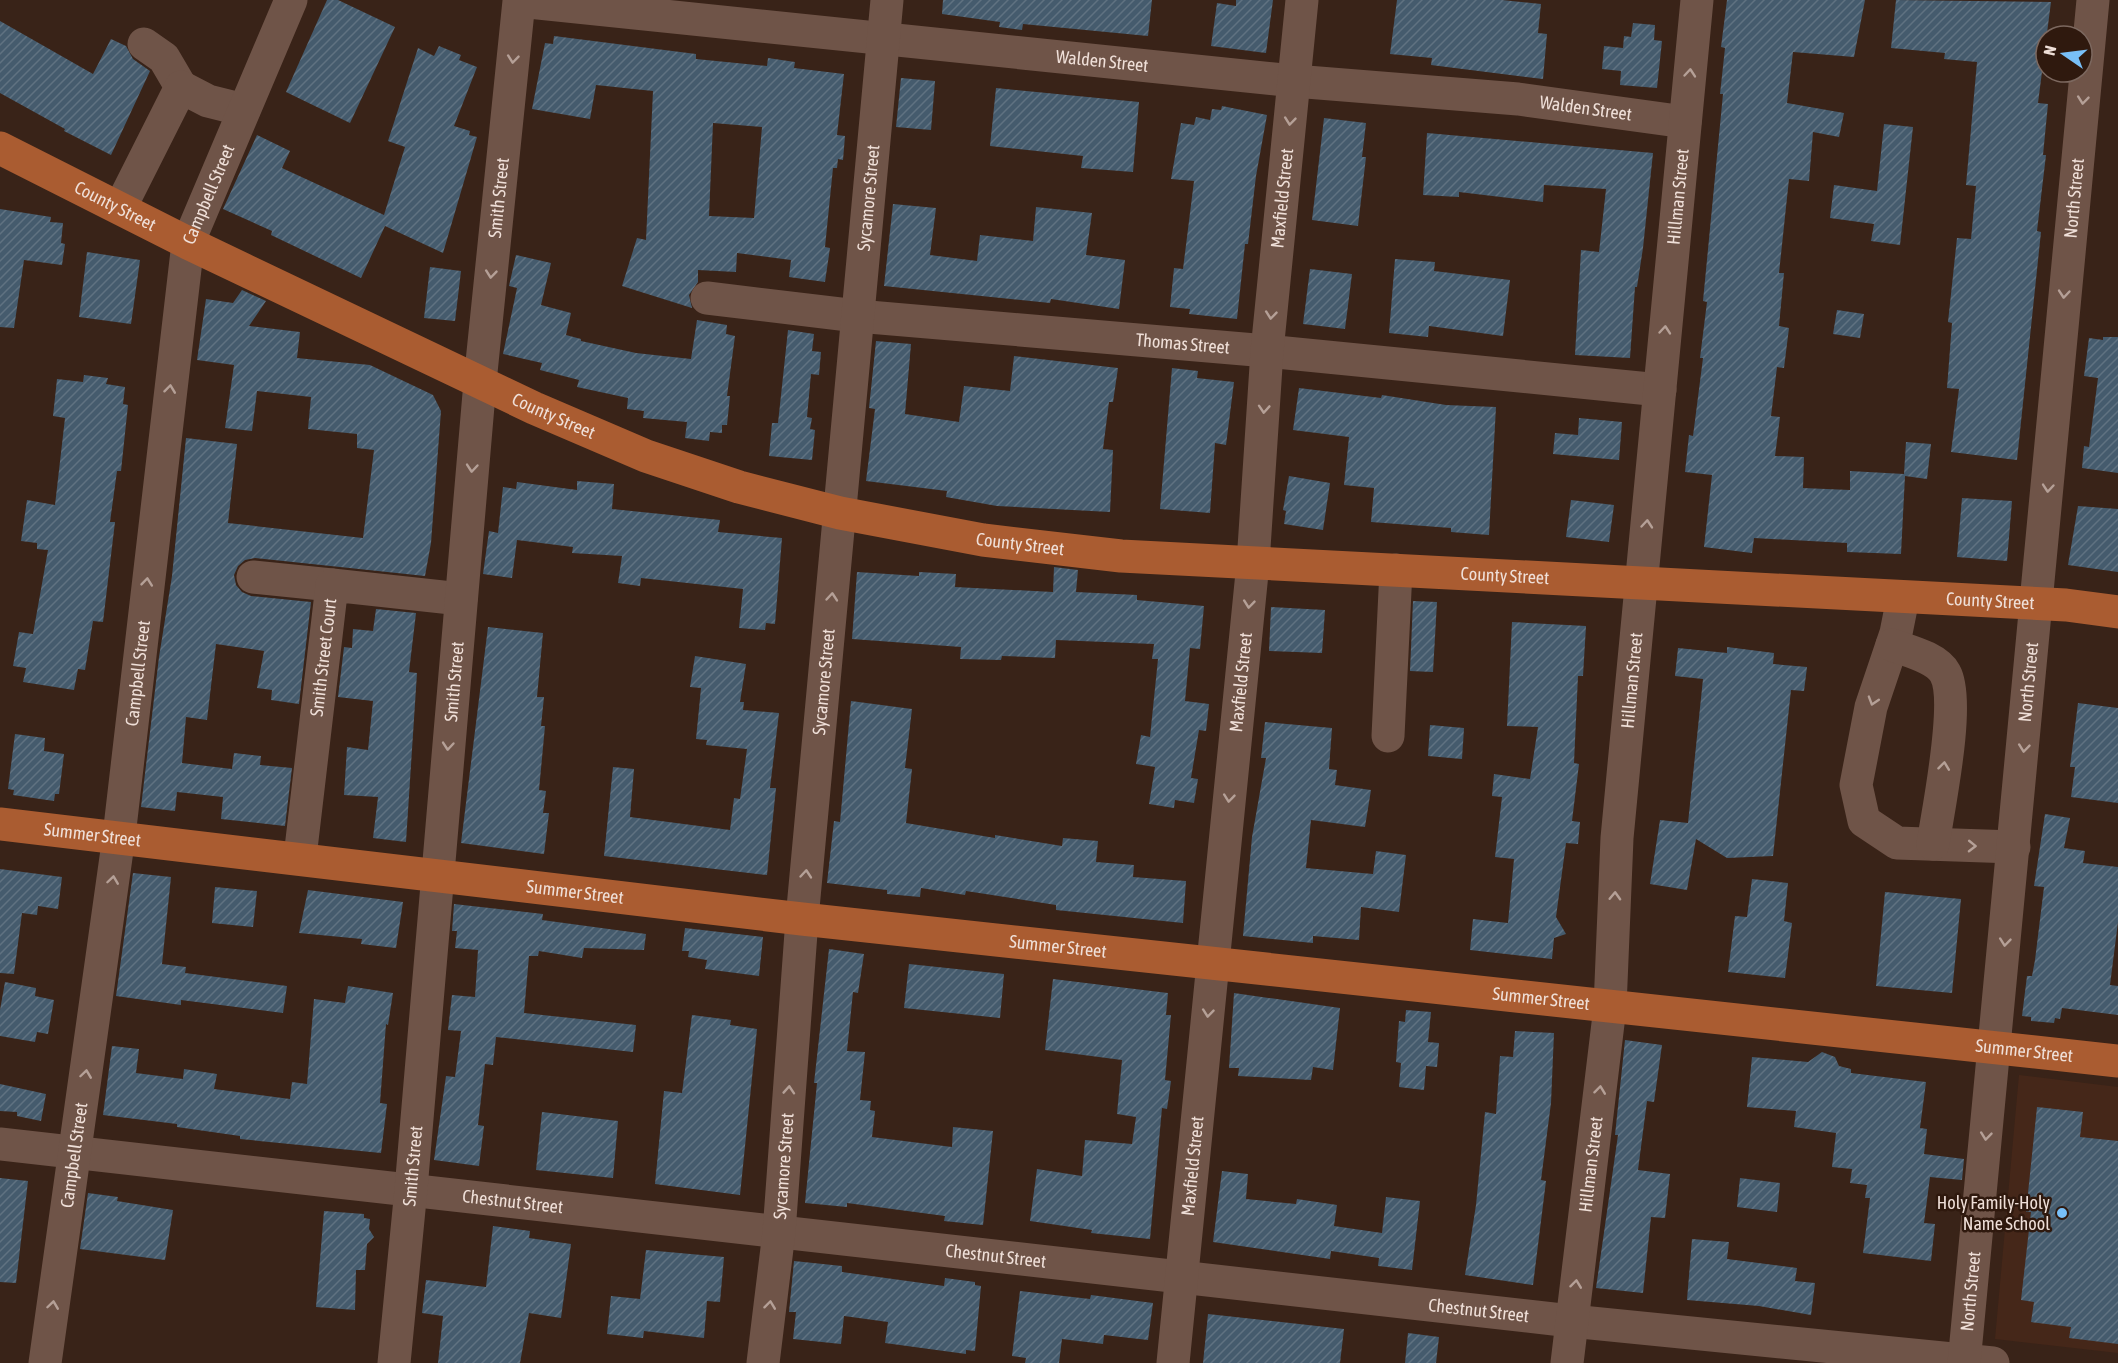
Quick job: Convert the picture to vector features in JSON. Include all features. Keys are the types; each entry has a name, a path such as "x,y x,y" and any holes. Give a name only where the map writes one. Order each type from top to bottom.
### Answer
{"main road":[{"name":"County Street","path":"0,148 188,243 561,421 646,456 739,486 840,513 983,540 1055,550 2038,606 2066,605 2118,612"},
{"name":"Summer Street","path":"0,824 119,836 802,919 2118,1061"}],"street":[{"name":"Campbell Street","path":"45,1363 119,836 188,243 291,0"},
{"name":"Sycamore Street","path":"764,1363 779,1232 802,919 887,0"},
{"name":"Maxfield Street","path":"1173,1363 1253,563 1268,351 1302,0"},
{"name":"Hillman Street","path":"1567,1363 1610,1007 1617,838 1697,0"},
{"name":"North Street","path":"1974,1362 1995,1047 2093,0"},
{"name":"Walden Street","path":"519,1 1294,81 1518,99 1685,122"},
{"name":"Smith Street","path":"394,1363 480,382 519,1"},
{"path":"144,44 164,58 181,87 208,101 244,110"},
{"path":"120,208 181,87"},
{"name":"Thomas Street","path":"707,298 857,316 1268,351 1660,390"},
{"path":"1388,736 1396,570"},
{"path":"253,577 332,585"},
{"name":"Smith Street Court","path":"300,858 332,585 461,599"},
{"path":"1903,598 1892,645 1871,707 1856,785 1864,821 1897,843 2014,847"},
{"path":"1892,645 1931,660 1945,673 1950,692 1948,735 1933,844"},
{"name":"Chestnut Street","path":"0,1144 1571,1321 1974,1362"}],"shaded area":[{"name":"Holy Family-Holy Name School","path":"2019,1075 2118,1087 2118,1353 1995,1339"}],"building":[{"path":"327,0 338,0 395,27 350,123 286,92"},
{"path":"943,0 1152,0 1148,36 1023,24 1022,30 999,27 1000,22 942,14"},
{"path":"1236,0 1273,0 1266,53 1211,46 1217,3 1236,6"},
{"path":"1397,0 1502,0 1541,4 1538,33 1547,34 1543,79 1431,65 1432,58 1390,54"},
{"path":"1727,0 1865,0 1854,57 1793,52 1787,103 1844,113 1839,137 1813,132 1809,181 1789,179 1779,273 1784,273 1779,326 1789,328 1784,368 1777,367 1771,416 1780,417 1775,456 1804,457 1803,488 1850,490 1850,471 1904,474 1906,442 1931,444 1927,479 1905,476 1901,554 1847,552 1847,543 1754,538 1752,553 1704,547 1712,475 1685,472 1689,435 1693,436 1703,358 1700,358 1707,302 1703,301 1723,94 1720,94 1725,48 1721,47"},
{"path":"1896,0 2051,2 2048,24 2034,24 2034,84 2040,84 2038,103 2048,104 2043,155 2046,155 2037,231 2041,232 2017,460 1951,452 1959,389 1947,388 1952,323 1948,322 1957,238 1971,239 1976,186 1966,185 1977,62 1944,59 1945,53 1891,48"},
{"path":"0,21 93,74 111,39 126,46 133,59 150,71 111,155 64,131 65,129 0,93"},
{"path":"1633,23 1655,25 1654,40 1662,41 1657,88 1620,85 1621,71 1602,69 1604,46 1623,48 1624,36 1631,37"},
{"path":"554,36 696,54 696,59 767,66 768,58 795,62 794,68 844,74 837,135 845,136 843,160 838,159 837,168 833,168 825,247 830,248 825,282 789,277 791,260 737,253 736,272 698,270 698,282 689,295 692,308 622,286 637,238 646,240 653,91 596,85 590,119 532,109 545,43 553,44","holes":["713,123 762,127 754,218 709,216"]},
{"path":"439,46 461,55 459,60 477,67 454,126 470,131 469,135 477,137 443,253 385,226 361,278 271,235 272,231 223,209 257,135 290,151 282,168 384,215 405,147 388,141 418,48 434,56"},
{"path":"901,78 935,81 931,130 896,127"},
{"path":"996,88 1139,102 1133,172 1081,168 1083,156 990,146"},
{"path":"1222,106 1267,115 1256,176 1248,244 1245,244 1237,319 1189,314 1190,309 1170,307 1174,268 1183,269 1194,181 1171,179 1181,123 1194,125 1196,117 1210,120 1212,109 1221,110"},
{"path":"1324,118 1366,123 1362,157 1366,157 1358,226 1312,220"},
{"path":"1884,124 1913,127 1900,245 1871,241 1874,224 1830,218 1834,185 1877,191"},
{"path":"1427,133 1653,153 1643,248 1637,287 1635,287 1630,358 1575,355 1581,250 1599,252 1606,189 1544,185 1543,202 1459,192 1459,197 1423,195"},
{"path":"893,204 936,208 930,255 977,261 980,235 1033,241 1036,207 1092,213 1086,255 1125,260 1119,309 1051,299 1050,303 884,286"},
{"path":"0,209 51,217 50,222 63,223 61,243 65,244 62,265 24,260 14,328 0,327"},
{"path":"87,252 140,260 131,324 79,317"},
{"path":"516,255 551,263 541,305 571,313 566,335 581,339 581,341 636,353 691,359 697,320 727,325 726,334 735,336 727,396 730,396 727,425 722,425 722,433 710,432 709,441 685,438 687,422 643,418 644,411 627,409 628,398 577,387 579,380 540,370 542,363 503,354 517,288 509,286"},
{"path":"1395,259 1435,262 1434,271 1510,280 1503,336 1429,326 1428,337 1389,333"},
{"path":"430,267 461,271 455,321 424,318"},
{"path":"1310,269 1352,274 1345,329 1303,324"},
{"path":"242,290 266,301 249,326 300,332 297,358 370,365 433,395 441,411 431,543 425,576 255,558 245,560 238,566 234,575 236,585 242,592 251,596 311,602 299,704 271,700 272,690 257,688 264,651 216,644 207,720 186,717 182,763 232,769 234,753 261,756 260,765 292,768 285,826 221,819 223,797 177,792 175,811 141,807 159,657 172,576 186,438 237,444 228,523 363,538 374,450 357,448 357,434 308,429 311,397 257,391 252,431 225,428 234,365 197,360 206,299 233,303"},
{"path":"1837,310 1864,314 1860,338 1833,334"},
{"path":"788,330 814,334 812,351 821,352 819,375 811,374 807,417 812,418 810,429 815,430 812,460 769,456 772,423 778,423"},
{"path":"2103,337 2118,337 2118,473 2082,468 2084,446 2089,447 2098,378 2084,376 2089,338 2103,340"},
{"path":"876,341 911,344 905,414 959,422 964,386 1010,391 1014,356 1118,368 1113,402 1109,402 1103,449 1113,450 1110,512 997,506 946,497 947,491 866,481 875,409 869,408"},
{"path":"1172,368 1198,371 1197,378 1234,382 1226,445 1215,443 1210,513 1160,509"},
{"path":"84,375 108,378 106,384 125,387 123,404 128,405 121,471 117,471 110,522 115,522 103,622 93,621 85,670 78,669 74,690 23,682 26,668 13,666 19,632 33,634 48,550 37,549 37,543 21,541 27,500 55,505 65,418 53,416 57,379 83,382"},
{"path":"1299,388 1381,398 1382,395 1446,405 1496,407 1489,535 1451,532 1451,528 1371,522 1374,488 1344,485 1349,437 1293,430"},
{"path":"1579,418 1622,422 1619,460 1553,454 1555,433 1578,435"},
{"path":"1289,476 1330,483 1323,530 1284,524 1286,511 1283,510"},
{"path":"577,481 614,484 612,509 720,520 718,532 782,538 775,624 766,623 765,630 739,628 743,589 641,578 640,586 618,583 622,556 572,553 573,547 517,540 512,578 483,574 489,531 498,533 503,487 516,489 517,482 577,490"},
{"path":"1962,498 2012,501 2007,561 1957,557"},
{"path":"1571,500 1614,505 1609,542 1566,537"},
{"path":"2078,506 2118,509 2118,572 2068,565"},
{"path":"1054,567 1078,570 1076,592 1137,595 1137,600 1204,606 1200,649 1190,648 1185,701 1209,704 1206,731 1199,730 1191,778 1198,779 1194,803 1175,800 1174,808 1149,804 1155,767 1136,764 1141,735 1150,737 1158,659 1152,659 1154,644 1056,640 1055,658 1002,656 1001,660 960,659 961,647 852,639 857,572 919,576 919,572 956,574 955,587 1053,592"},
{"path":"1413,601 1437,602 1433,672 1410,671"},
{"path":"1271,607 1325,610 1322,653 1269,651"},
{"path":"376,609 416,613 409,672 417,673 406,842 373,838 378,797 344,795 347,747 368,750 373,701 338,697 344,647 352,648 353,629 373,631"},
{"path":"1512,622 1586,626 1583,676 1578,676 1574,763 1579,764 1572,821 1580,822 1578,844 1566,843 1556,917 1566,934 1554,938 1552,959 1470,950 1473,919 1508,923 1514,859 1495,857 1502,797 1492,796 1494,774 1530,779 1538,727 1507,726"},
{"path":"488,627 543,633 537,697 544,697 541,726 545,726 539,790 546,791 543,813 549,813 544,854 461,843"},
{"path":"1727,647 1774,653 1773,664 1807,667 1804,691 1791,690 1773,856 1727,858 1696,839 1687,890 1650,884 1660,820 1688,823 1703,679 1675,676 1678,648 1727,653"},
{"path":"695,656 746,664 740,702 744,702 743,710 779,713 770,788 776,788 767,875 604,856 613,767 634,769 630,817 730,830 734,798 740,799 747,749 706,745 707,740 696,739 701,688 690,687"},
{"path":"851,701 912,709 905,768 912,769 906,823 995,838 995,835 1062,846 1063,838 1098,841 1096,862 1134,865 1133,877 1186,881 1183,923 1056,910 1056,905 966,891 965,895 921,888 920,897 887,894 887,890 827,883 834,821 840,822"},
{"path":"2078,703 2118,708 2118,803 2071,797 2075,767 2070,767"},
{"path":"1265,722 1332,728 1329,769 1337,770 1335,785 1371,790 1365,827 1311,820 1306,868 1373,874 1376,851 1406,855 1399,912 1361,907 1359,940 1313,936 1313,943 1243,936 1252,837 1266,758 1261,758"},
{"path":"1430,725 1464,728 1462,759 1428,756"},
{"path":"15,734 45,738 44,751 64,754 59,794 55,794 54,801 13,795 14,790 8,789"},
{"path":"2045,814 2070,818 2064,848 2085,851 2083,863 2118,867 2118,922 2110,985 2118,986 2118,1015 2062,1008 2060,1019 2055,1018 2054,1023 2031,1021 2031,1017 2022,1016 2027,976 2032,976 2035,960 2044,887 2034,886"},
{"path":"0,869 62,877 58,909 38,906 37,915 22,913 14,974 0,973"},
{"path":"133,873 171,877 162,964 186,967 185,973 287,986 283,1013 181,1000 181,1005 116,996"},
{"path":"1752,879 1788,883 1784,921 1792,923 1785,978 1728,972 1735,916 1747,917"},
{"path":"215,887 257,891 253,927 212,923"},
{"path":"308,890 403,902 396,948 361,944 362,939 299,933"},
{"path":"1885,892 1961,899 1952,993 1876,986"},
{"path":"454,904 543,914 542,920 646,934 644,950 584,948 582,958 539,951 538,956 529,956 524,1013 636,1025 633,1052 496,1037 493,1065 485,1064 478,1125 484,1126 479,1166 434,1160 446,1076 455,1077 461,1031 448,1030 452,995 475,997 478,950 455,948 457,931 452,931"},
{"path":"685,928 763,937 759,976 705,969 707,960 688,957 689,951 682,951"},
{"path":"829,949 864,954 858,993 853,992 847,1051 865,1052 860,1100 871,1101 870,1110 875,1111 872,1137 952,1147 953,1127 993,1131 983,1225 944,1221 945,1216 847,1203 847,1207 805,1203 817,1083 814,1083"},
{"path":"909,964 1004,974 1000,1018 904,1008"},
{"path":"1053,979 1168,993 1166,1015 1171,1015 1165,1080 1171,1081 1167,1109 1162,1108 1150,1239 1091,1233 1092,1230 1030,1221 1037,1169 1082,1176 1085,1140 1132,1144 1136,1117 1117,1114 1122,1060 1045,1050"},
{"path":"5,982 36,988 35,996 54,1000 48,1034 37,1032 35,1042 0,1036 0,1010"},
{"path":"348,986 393,993 388,1025 386,1024 380,1103 387,1104 381,1153 240,1139 240,1136 177,1127 177,1124 103,1115 112,1046 139,1049 136,1073 183,1079 184,1069 217,1074 214,1089 290,1099 292,1082 307,1084 314,999 345,1003"},
{"path":"1234,993 1340,1008 1333,1070 1313,1067 1311,1080 1238,1076 1239,1068 1229,1068"},
{"path":"1406,1010 1431,1012 1428,1042 1439,1043 1437,1067 1426,1066 1424,1090 1399,1087 1401,1063 1396,1062 1399,1021 1405,1022"},
{"path":"692,1015 731,1020 730,1025 757,1029 740,1195 655,1184 664,1091 682,1093"},
{"path":"1515,1031 1554,1033 1551,1103 1541,1180 1546,1181 1533,1285 1465,1275 1476,1205 1485,1112 1496,1114 1500,1056 1513,1057"},
{"path":"1625,1040 1662,1045 1654,1102 1647,1101 1638,1170 1670,1174 1665,1218 1651,1217 1643,1293 1596,1288 1618,1135 1615,1135"},
{"path":"1822,1052 1835,1057 1839,1066 1851,1069 1851,1073 1926,1082 1920,1128 1927,1129 1924,1154 1964,1159 1962,1180 1930,1177 1924,1223 1935,1224 1931,1261 1863,1253 1870,1198 1865,1198 1867,1185 1850,1183 1852,1169 1832,1167 1836,1133 1794,1127 1796,1111 1747,1107 1752,1057 1808,1062"},
{"path":"0,1084 46,1094 41,1121 17,1116 17,1112 0,1111"},
{"name":"Holy Family-Holy Name School","path":"2037,1107 2083,1112 2080,1137 2118,1141 2118,1344 2069,1338 2071,1327 2031,1322 2034,1302 2021,1300 2031,1212 2026,1212"},
{"path":"542,1112 618,1121 613,1178 536,1170"},
{"path":"1222,1171 1248,1174 1246,1199 1296,1204 1297,1199 1337,1205 1334,1226 1382,1233 1386,1197 1420,1201 1412,1270 1378,1266 1379,1258 1331,1251 1330,1259 1213,1242"},
{"path":"0,1178 28,1181 16,1283 0,1282"},
{"path":"1740,1178 1780,1183 1777,1212 1737,1207"},
{"path":"88,1193 118,1197 117,1201 173,1210 165,1260 80,1249"},
{"path":"324,1211 364,1214 364,1218 370,1219 369,1229 374,1237 367,1244 365,1270 356,1270 355,1310 316,1307"},
{"path":"493,1226 530,1231 529,1238 571,1244 561,1318 529,1313 520,1363 438,1363 443,1316 422,1313 426,1280 486,1287"},
{"path":"1692,1239 1729,1242 1727,1259 1797,1268 1795,1281 1815,1283 1811,1315 1759,1306 1687,1300"},
{"path":"646,1250 724,1257 720,1302 707,1301 704,1338 644,1331 643,1338 607,1334 611,1296 640,1299"},
{"path":"794,1261 842,1266 842,1272 944,1286 945,1278 975,1282 975,1285 981,1286 975,1351 966,1350 966,1354 885,1343 888,1322 844,1316 841,1344 793,1339 796,1312 789,1312"},
{"path":"1020,1291 1090,1299 1091,1295 1153,1303 1148,1340 1104,1335 1103,1344 1062,1339 1059,1363 1025,1363 1026,1358 1012,1356"},
{"path":"1208,1314 1344,1329 1340,1363 1203,1363"},
{"path":"1408,1333 1439,1337 1436,1363 1405,1363"}],"place":[{"name":"Holy Family-Holy Name School","path":"2062,1213"}]}
